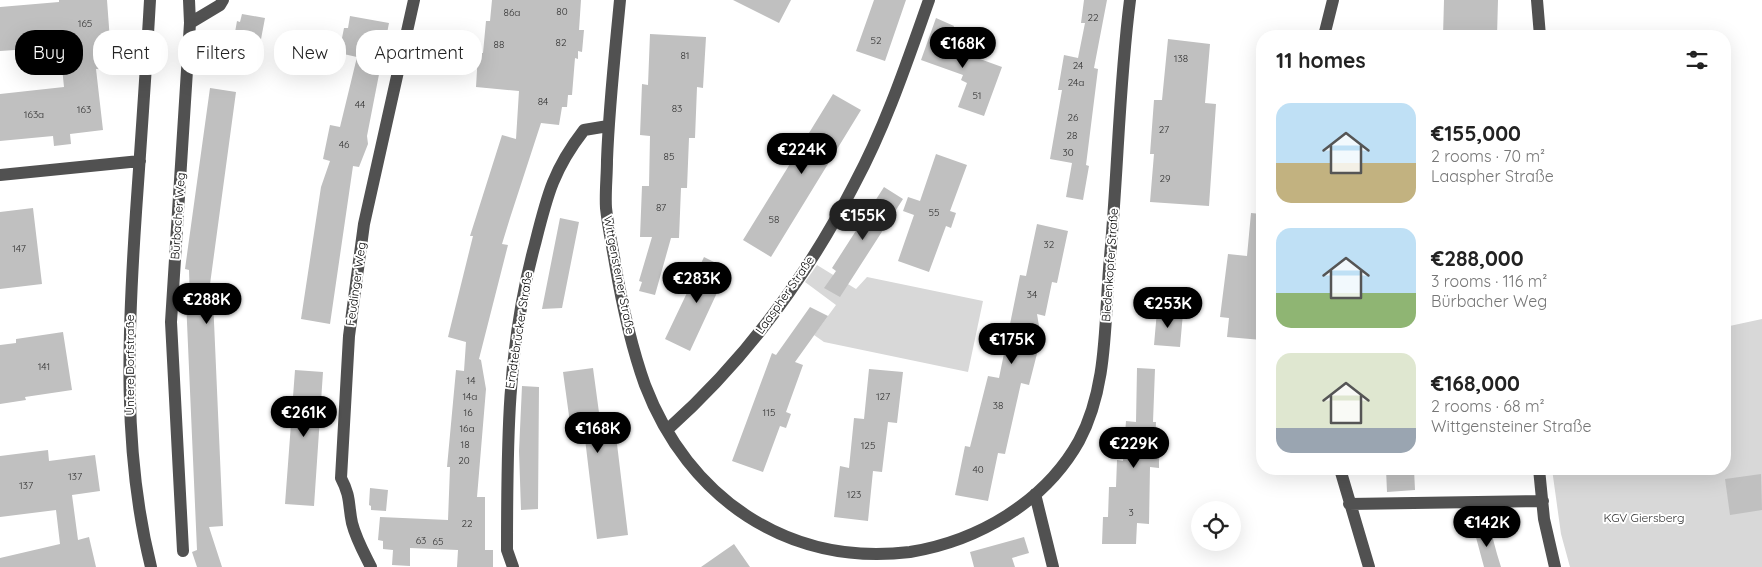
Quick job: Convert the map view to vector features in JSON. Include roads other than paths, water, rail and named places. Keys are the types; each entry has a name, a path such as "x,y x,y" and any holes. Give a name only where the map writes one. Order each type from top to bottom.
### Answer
{"street":[{"name":"Untere Dorfstraße","path":"150,0 130,307 130,424 142,525 151,567"},
{"name":"Bürbacher Weg","path":"183,551 171,322 190,23 189,0"},
{"path":"190,23 220,5 223,0"},
{"name":"Feudinger Weg","path":"371,567 361,548 352,523 349,495 341,478 349,336 364,224 414,0"},
{"name":"Wittgensteiner Straße","path":"620,0 608,126 606,206 621,295 645,384 667,430 695,472 726,504 772,533 819,550 866,554 920,550 978,533 1022,504"},
{"name":"Laaspher Straße","path":"667,430 751,343 809,264 856,183 907,63 929,0"},
{"name":"Biedenkopfer Straße","path":"1022,504 1051,481 1079,440 1094,405 1104,354 1114,218 1118,128 1130,0"},
{"path":"1326,30 1333,0"},
{"path":"1536,0 1539,30"},
{"name":"Erndtebrücker Straße","path":"514,567 507,550 507,427 511,371 524,283 550,185 566,153 584,130 608,126"},
{"path":"0,175 140,161"},
{"path":"1342,475 1369,567"},
{"path":"1540,475 1544,519 1555,567"},
{"path":"1035,494 1053,567"},
{"path":"1349,504 1542,501"}],"park label":[{"name":"KGV Giersberg","path":"1644,518"}]}
